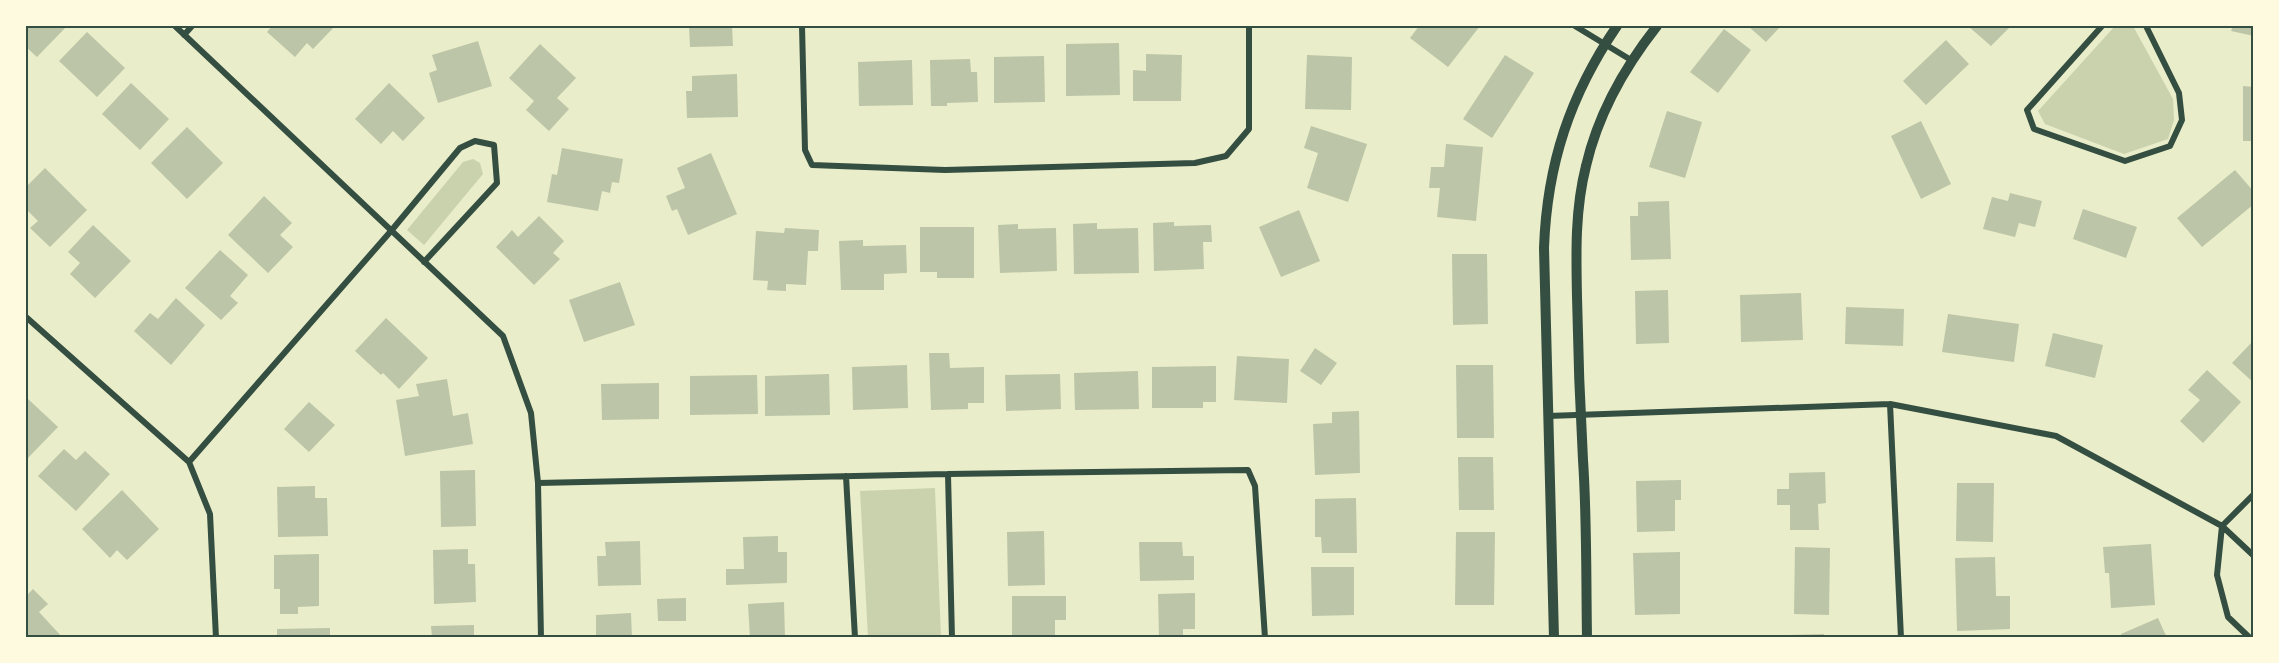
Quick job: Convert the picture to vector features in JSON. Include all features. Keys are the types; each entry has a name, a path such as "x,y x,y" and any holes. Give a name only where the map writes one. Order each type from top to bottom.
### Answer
{"street":[{"path":"175,26 503,336 531,413 538,483 541,638"},
{"path":"184,35 192,26"},
{"path":"801,26 805,150 812,165 945,170 1196,163 1226,156 1249,129 1249,26"},
{"path":"1575,26 1631,60"},
{"path":"1554,638 1544,248 1548,195 1561,138 1571,110 1617,26"},
{"path":"1587,638 1576,242 1581,186 1598,127 1615,87 1631,60 1657,26"},
{"path":"2102,26 2027,110 2034,129 2125,161 2170,146 2182,120 2179,93 2146,26"},
{"path":"189,462 391,231 460,148 475,141 494,145 497,183 424,262"},
{"path":"26,317 189,462 210,514 216,638"},
{"path":"1548,416 1890,404 2056,436 2222,526 2253,556"},
{"path":"1890,404 1901,638"},
{"path":"538,483 1248,470 1255,486 1265,638"},
{"path":"948,474 952,638"},
{"path":"846,476 855,638"},
{"path":"2250,638 2228,617 2217,575 2222,526 2253,494"}],"green space":[{"path":"2115,26 2133,26 2173,99 2174,120 2168,139 2124,154 2045,124 2038,111"},
{"path":"473,159 480,163 483,174 424,245 407,230 463,162"},
{"path":"935,488 941,637 868,637 860,491"}],"building":[{"path":"26,26 67,26 37,57 26,47"},
{"path":"272,26 335,26 313,49 307,43 295,57 267,32"},
{"path":"689,26 732,26 733,46 690,47"},
{"path":"1419,26 1480,26 1448,67 1410,38"},
{"path":"1748,26 1781,26 1766,42"},
{"path":"1968,26 2011,26 1991,46"},
{"path":"2233,26 2254,26 2254,36 2231,31"},
{"path":"1724,29 1751,50 1718,93 1690,72"},
{"path":"87,32 125,68 97,97 59,61"},
{"path":"1946,40 1969,64 1926,105 1903,81"},
{"path":"478,41 492,86 438,103 429,73 437,70 432,55"},
{"path":"1119,43 1120,95 1066,96 1066,44"},
{"path":"540,44 576,78 557,98 569,109 549,131 526,110 534,101 509,78"},
{"path":"1146,54 1182,55 1181,101 1133,101 1133,70 1146,71"},
{"path":"1307,55 1352,57 1351,110 1305,109"},
{"path":"1505,55 1534,73 1492,138 1463,119"},
{"path":"1044,56 1045,102 994,103 994,57"},
{"path":"970,59 971,72 977,72 978,102 931,106 930,60"},
{"path":"912,60 913,105 859,106 858,62"},
{"path":"737,74 738,117 687,118 686,91 692,91 692,76"},
{"path":"131,83 169,119 140,150 102,114"},
{"path":"389,83 425,118 403,141 393,131 381,144 355,119"},
{"path":"2243,86 2254,87 2254,141 2243,141"},
{"path":"1667,111 1702,122 1685,178 1649,167"},
{"path":"1921,121 1951,184 1921,199 1891,136"},
{"path":"1311,126 1367,144 1348,202 1307,188 1318,153 1304,148"},
{"path":"187,127 223,163 187,199 151,163"},
{"path":"1446,144 1483,147 1476,221 1437,217 1440,188 1429,188 1431,167 1444,167"},
{"path":"562,148 623,159 619,183 612,182 610,193 602,191 598,211 547,202 552,174 557,175"},
{"path":"711,153 737,214 688,235 677,209 672,211 666,196 685,188 677,168"},
{"path":"45,168 87,210 50,247 30,228 38,221 26,209 26,187"},
{"path":"2235,170 2254,192 2254,204 2202,247 2177,218"},
{"path":"2010,193 2042,201 2035,227 2019,223 2015,237 1983,229 1992,197 2008,201"},
{"path":"264,196 292,223 280,235 293,247 268,273 228,235"},
{"path":"1669,201 1671,259 1631,260 1630,216 1638,216 1638,202"},
{"path":"2083,209 2137,227 2126,258 2073,239"},
{"path":"1299,210 1320,261 1281,277 1259,227"},
{"path":"539,216 564,241 553,253 560,259 534,285 496,247 512,230 518,237"},
{"path":"1174,222 1174,226 1211,225 1212,242 1203,242 1204,269 1154,271 1153,223"},
{"path":"1097,223 1097,229 1138,228 1139,273 1074,274 1073,224"},
{"path":"1018,224 1018,229 1056,228 1057,271 1000,273 998,225"},
{"path":"93,225 131,261 95,298 70,274 80,263 68,252"},
{"path":"920,227 974,227 974,278 937,278 937,272 920,272"},
{"path":"785,228 819,230 818,251 808,251 806,285 786,284 786,291 767,290 768,281 753,280 756,231 784,233"},
{"path":"863,240 863,246 906,245 907,273 884,274 884,290 841,290 839,241"},
{"path":"220,250 248,275 230,296 238,303 221,320 185,288"},
{"path":"1452,254 1487,254 1488,324 1453,325"},
{"path":"620,282 635,325 584,342 569,300"},
{"path":"1668,290 1669,343 1636,344 1635,291"},
{"path":"1801,293 1803,340 1741,342 1740,295"},
{"path":"176,298 205,325 171,365 134,331 150,313 158,319"},
{"path":"1846,307 1904,309 1903,346 1845,344"},
{"path":"1948,314 2019,324 2014,362 1942,352"},
{"path":"386,318 428,358 399,389 355,351"},
{"path":"2053,333 2103,345 2095,378 2045,366"},
{"path":"2254,340 2254,383 2232,363"},
{"path":"1315,348 1337,363 1321,385 1300,371"},
{"path":"929,353 949,353 950,368 984,367 984,403 968,403 968,409 931,410"},
{"path":"1237,356 1289,359 1287,403 1234,400"},
{"path":"907,365 908,408 853,410 852,367"},
{"path":"1456,365 1493,365 1494,438 1457,438"},
{"path":"1216,366 1216,402 1203,402 1203,408 1152,408 1152,367"},
{"path":"2207,370 2241,402 2203,443 2180,421 2200,400 2188,390"},
{"path":"1138,371 1139,409 1075,410 1074,373"},
{"path":"829,374 830,415 765,416 765,376"},
{"path":"1060,374 1061,409 1006,411 1005,375"},
{"path":"757,375 758,414 690,415 690,376"},
{"path":"447,379 453,416 468,413 473,444 405,456 396,400 419,396 416,384"},
{"path":"659,383 659,419 602,420 601,384"},
{"path":"27,398 58,427 26,460 26,400"},
{"path":"309,402 335,425 309,452 284,429"},
{"path":"1359,411 1360,473 1315,475 1313,424 1332,423 1332,412"},
{"path":"64,449 76,460 85,451 110,474 76,511 38,476"},
{"path":"1458,457 1493,457 1494,510 1459,510"},
{"path":"475,470 476,526 441,527 440,471"},
{"path":"1825,472 1826,503 1818,504 1819,530 1790,530 1790,505 1777,505 1777,489 1789,489 1789,473"},
{"path":"1681,480 1681,500 1675,500 1675,531 1637,532 1636,481"},
{"path":"1957,483 1994,483 1993,542 1956,541"},
{"path":"315,486 315,498 327,498 328,536 278,537 277,487"},
{"path":"122,490 159,529 127,560 117,550 110,558 82,529"},
{"path":"1356,498 1357,553 1322,553 1321,537 1315,537 1315,499"},
{"path":"1044,531 1045,585 1008,586 1007,532"},
{"path":"1456,532 1495,532 1494,605 1455,605"},
{"path":"778,536 778,552 787,552 787,583 726,585 726,569 744,569 743,537"},
{"path":"640,541 641,585 598,586 597,556 606,556 605,542"},
{"path":"1139,542 1182,542 1183,556 1194,556 1194,580 1140,581"},
{"path":"2151,544 2155,605 2111,608 2109,573 2105,573 2103,547"},
{"path":"1795,547 1830,548 1829,615 1794,614"},
{"path":"468,549 468,564 475,564 476,602 434,604 433,550"},
{"path":"1680,552 1680,614 1635,615 1633,553"},
{"path":"319,554 319,606 298,607 298,614 280,614 280,589 274,589 274,555"},
{"path":"1995,557 1996,596 2010,596 2010,629 1957,631 1955,558"},
{"path":"1311,567 1354,567 1354,615 1312,616"},
{"path":"33,589 48,604 39,612 63,638 26,638 26,596"},
{"path":"1195,593 1195,629 1183,629 1183,637 1159,638 1158,594"},
{"path":"1012,596 1066,596 1066,620 1055,620 1055,638 1012,638"},
{"path":"686,598 686,621 658,621 657,599"},
{"path":"784,602 785,638 750,638 748,604"},
{"path":"631,613 632,638 596,638 596,615"},
{"path":"2158,618 2167,638 2122,638 2121,634"},
{"path":"474,625 474,638 432,638 431,626"},
{"path":"330,628 330,638 277,638 277,629"},
{"path":"1824,634 1824,638 1788,638 1788,635"}]}
